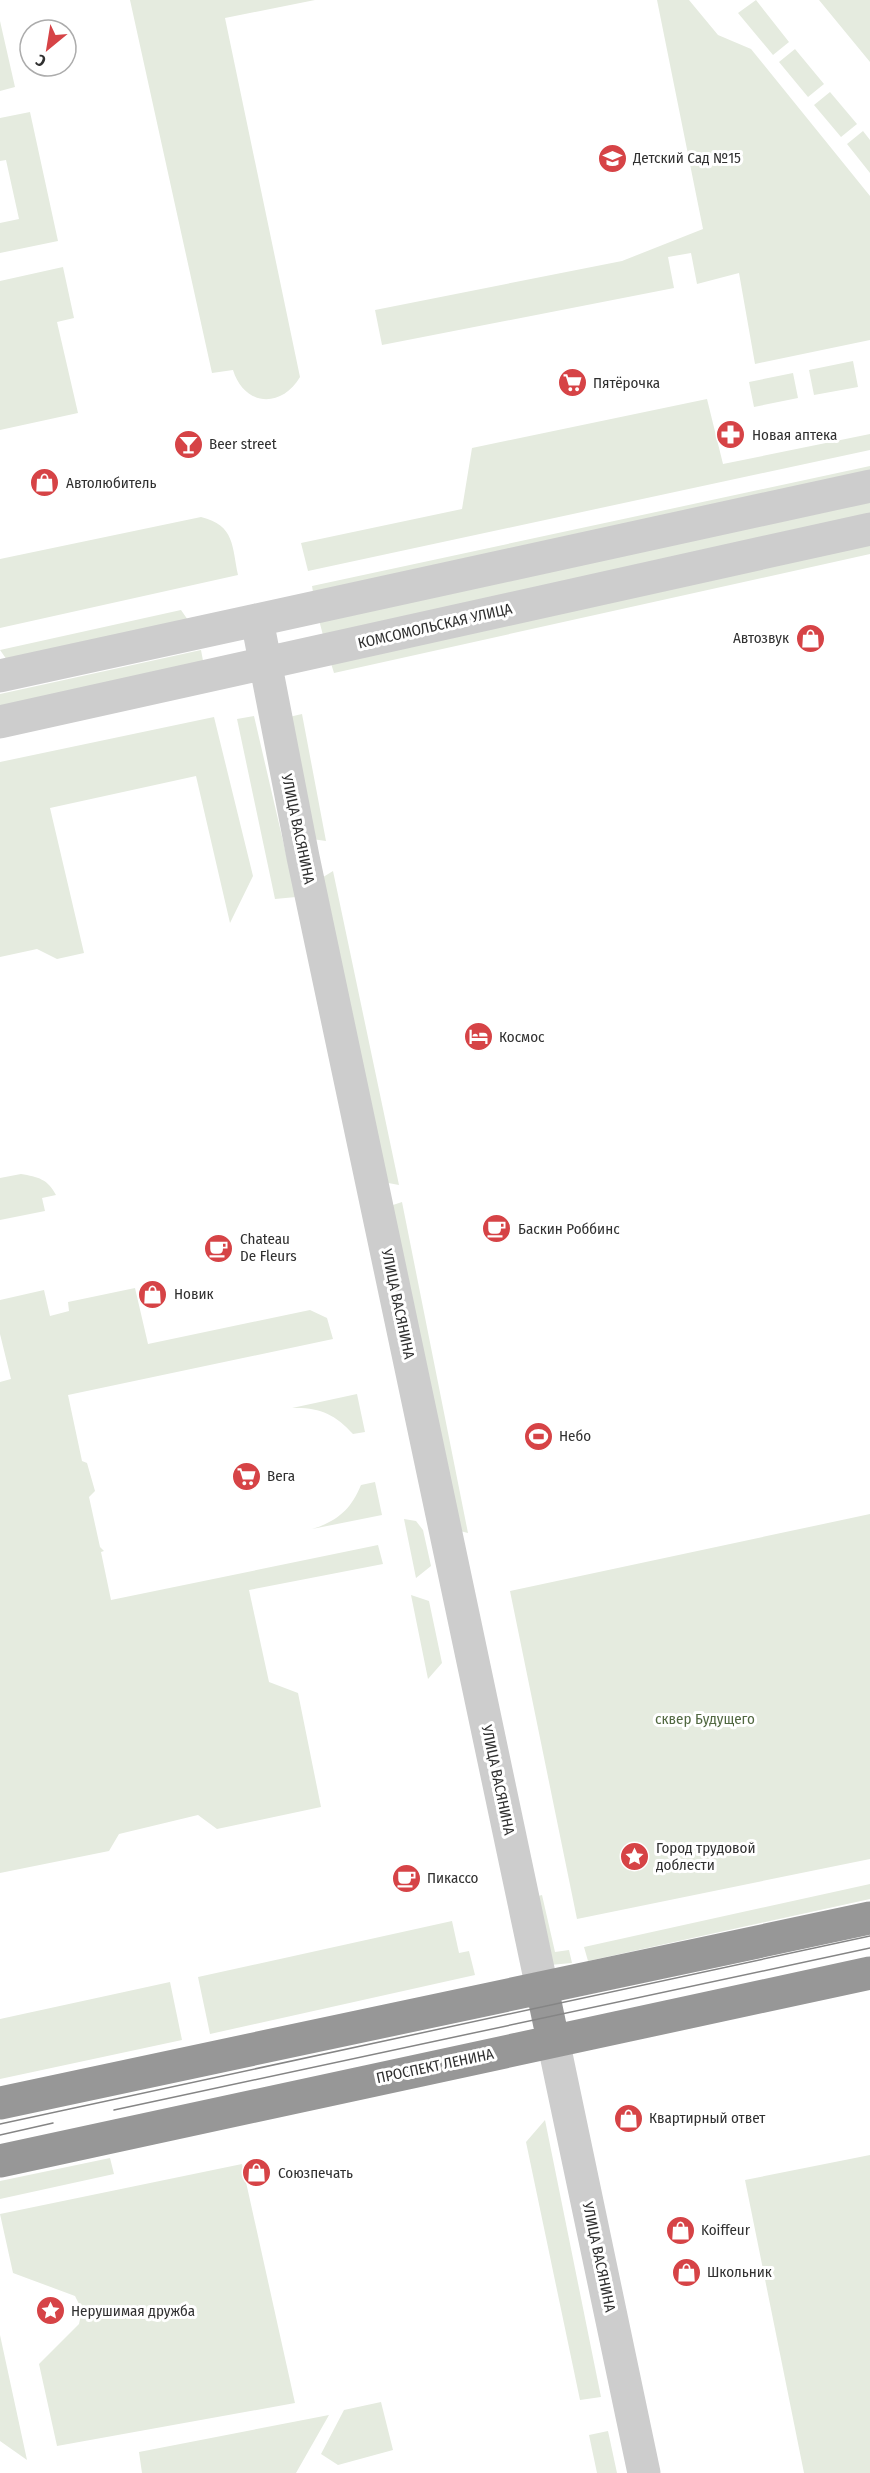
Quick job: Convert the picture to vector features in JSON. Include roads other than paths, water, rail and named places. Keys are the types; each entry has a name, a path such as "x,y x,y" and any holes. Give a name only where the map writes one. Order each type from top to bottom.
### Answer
{"highway":[{"path":"0,2103 870,1918"},
{"name":"ПРОСПЕКТ ЛЕНИНА","path":"0,2161 870,1973"},
{"path":"542,1988 554,2040"}],"street":[{"path":"0,676 870,486"},
{"name":"КОМСОМОЛЬСКАЯ УЛИЦА","path":"0,722 870,529"},
{"name":"УЛИЦА ВАСЯНИНА","path":"258,620 303,857 542,1988"},
{"name":"УЛИЦА ВАСЯНИНА","path":"554,2040 644,2473"}],"tram line":[{"path":"0,2124 870,1936"},
{"path":"114,2110 870,1948"},
{"path":"0,2135 53,2123"}],"place":[{"name":"Детский Сад №15","path":"612,158"},
{"name":"Пятёрочка","path":"572,383"},
{"name":"Новая аптека","path":"731,435"},
{"name":"Beer street","path":"188,444"},
{"name":"Автолюбитель","path":"45,483"},
{"name":"Автозвук","path":"810,638"},
{"name":"Космос","path":"478,1037"},
{"name":"Баскин Роббинс","path":"497,1229"},
{"name":"Chateau De Fleurs","path":"219,1248"},
{"name":"Новик","path":"153,1294"},
{"name":"Небо","path":"538,1436"},
{"name":"Вега","path":"246,1476"},
{"name":"Город трудовой доблести","path":"635,1857"},
{"name":"Пикассо","path":"406,1878"},
{"name":"Квартирный ответ","path":"628,2118"},
{"name":"Союзпечать","path":"257,2173"},
{"name":"Koiffeur","path":"680,2230"},
{"name":"Школьник","path":"686,2272"},
{"name":"Нерушимая дружба","path":"50,2311"}],"park label":[{"name":"сквер Будущего","path":"705,1719"}]}
